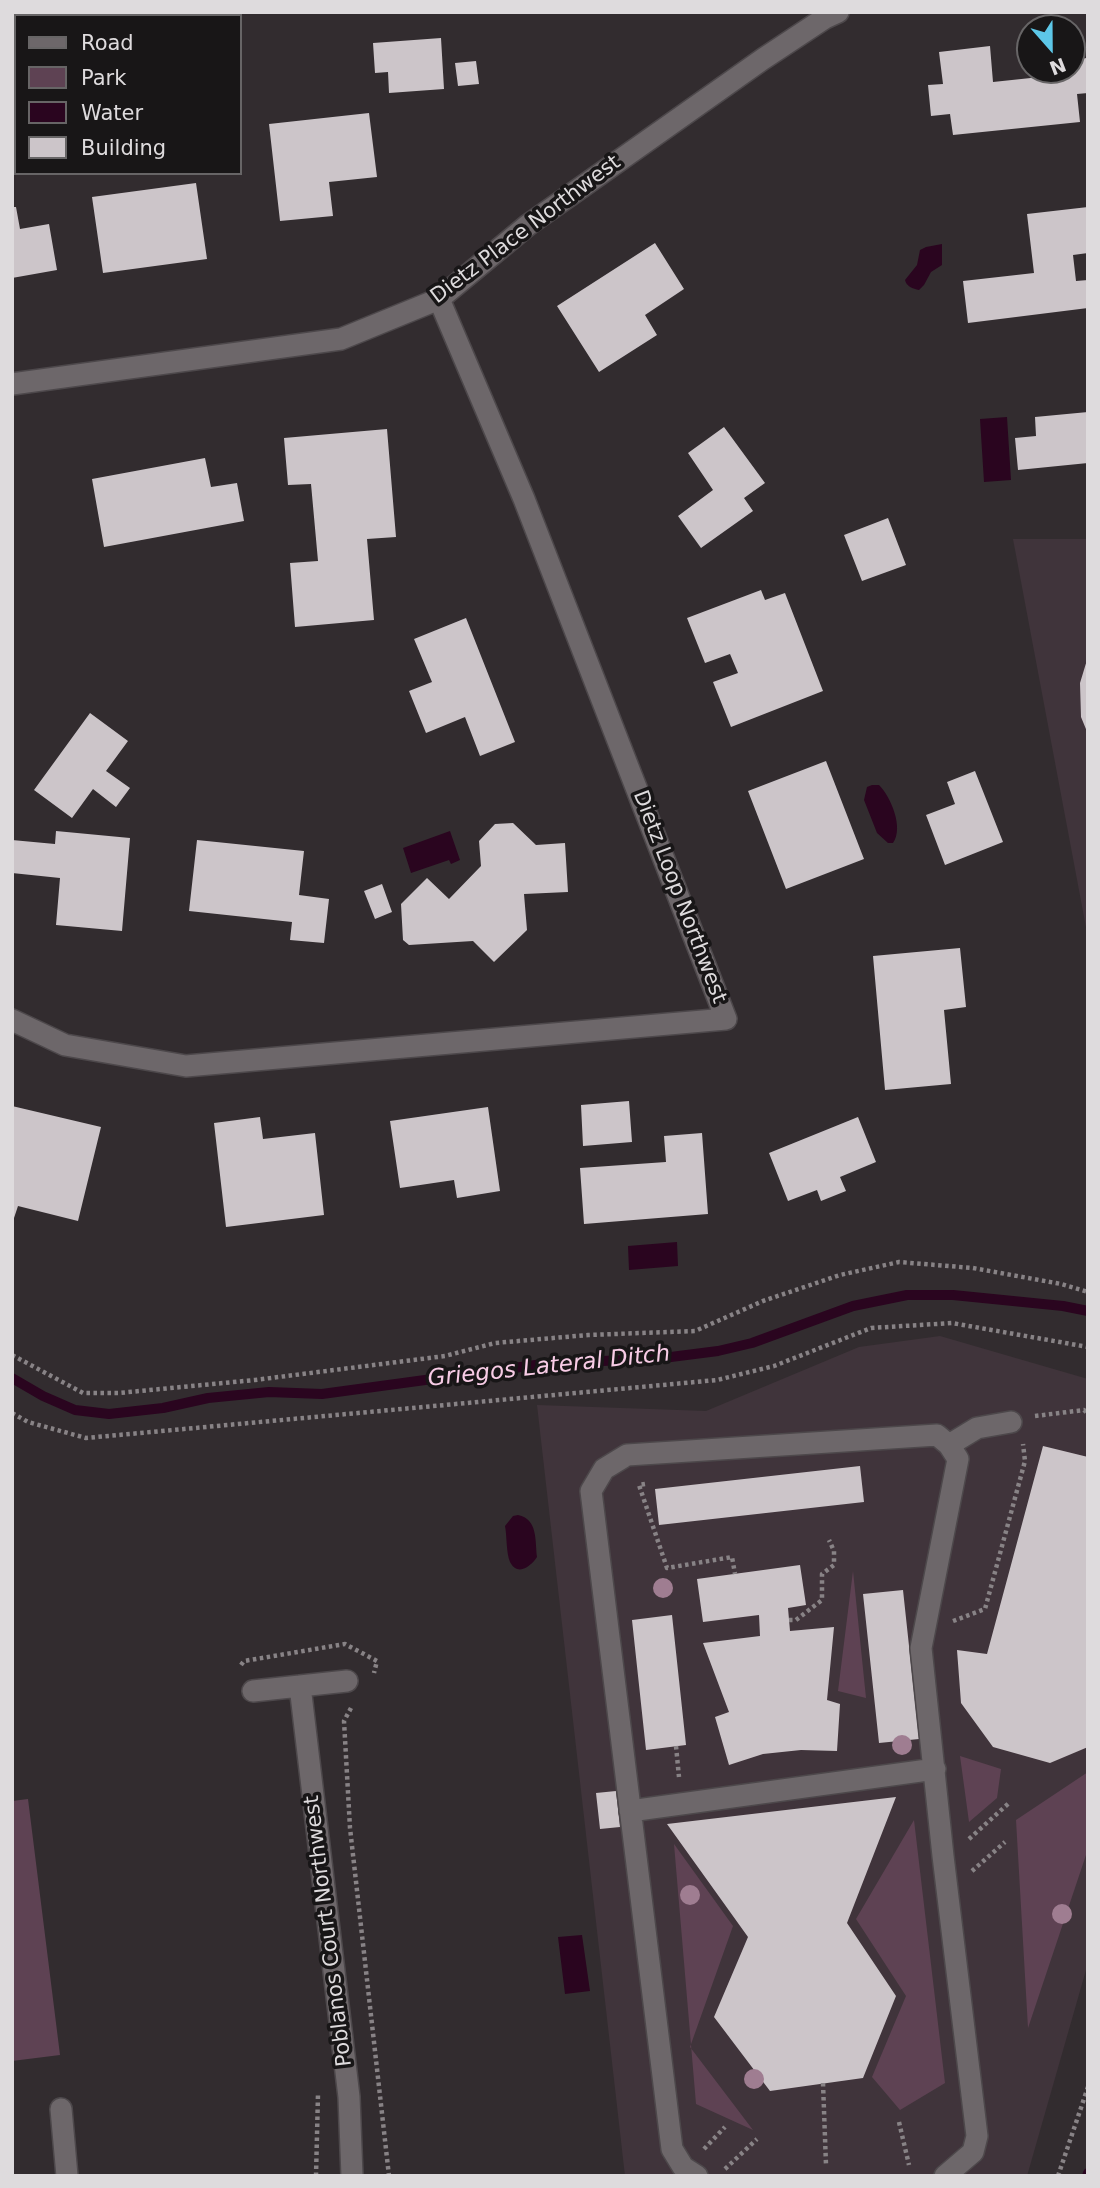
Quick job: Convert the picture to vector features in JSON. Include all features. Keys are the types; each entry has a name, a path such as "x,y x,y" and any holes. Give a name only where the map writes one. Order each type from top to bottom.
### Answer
{"street":[{"name":"Dietz Place Northwest","path":"12,384 341,339 439,299 528,225 763,59 838,12"},
{"name":"Dietz Loop Northwest","path":"12,1020 65,1045 186,1066 726,1019 524,499 439,299"},
{"path":"948,1445 977,1428 1017,1431"},
{"path":"697,2176 683,2167 672,2149 591,1491 604,1469 627,1455 937,1435 958,1459 921,1648 947,1893 977,2136 973,2152 945,2176"},
{"path":"253,1691 346,1681"},
{"name":"Poblanos Court Northwest","path":"300,1686 349,2096 352,2176"},
{"path":"630,1811 935,1769"},
{"path":"61,2109 67,2176"}],"path":[{"path":"12,1355 83,1393 119,1393 255,1380 445,1356 495,1343 588,1335 695,1331 763,1301 841,1275 899,1262 973,1268 1061,1284 1088,1292"},
{"path":"12,1413 28,1422 86,1438 717,1380 774,1366 871,1328 952,1323 1088,1347"},
{"path":"1033,1417 1084,1410 1088,1414"},
{"path":"950,1622 985,1609 1025,1461 1017,1431"},
{"path":"652,1482 639,1485 667,1568 732,1557 735,1574"},
{"path":"789,1620 796,1620 822,1600 822,1574 834,1565 834,1551 829,1540"},
{"path":"963,1844 1009,1803"},
{"path":"971,1872 1005,1842"},
{"path":"823,2083 827,2165"},
{"path":"1058,2176 1088,2087"},
{"path":"899,2122 909,2165"},
{"path":"704,2148 725,2127"},
{"path":"725,2169 757,2139"}],"shaded area":[{"path":"1013,539 1088,539 1088,938"},
{"path":"940,1336 1088,1379 1088,1963 1027,2176 625,2176 537,1405 706,1411 859,1347"}],"green space":[{"path":"853,1571 866,1698 838,1691"},
{"path":"960,1756 1001,1769 997,1798 969,1822"},
{"path":"1088,1772 1088,1849 1028,2028 1016,1820"},
{"path":"28,1799 60,2055 12,2061 12,1801"},
{"path":"914,1820 945,2083 900,2110 872,2077 906,1996 856,1919"},
{"path":"674,1844 733,1926 691,2044"},
{"path":"691,2049 753,2130 696,2104"}],"water":[{"path":"942,244 942,265 931,272 919,290 908,286 905,280 917,265 920,250"},
{"path":"1007,417 1011,480 984,482 980,419"},
{"path":"879,785 895,813 897,829 893,843 888,843 877,833 864,800 867,787"},
{"path":"450,831 460,860 451,864 449,860 411,873 403,848"},
{"path":"677,1242 678,1266 629,1270 628,1246"},
{"path":"513,1516 524,1517 532,1526 537,1557 531,1564 520,1569 510,1562 505,1526"},
{"path":"582,1935 590,1991 565,1994 558,1937"}],"building":[{"path":"441,38 444,89 389,93 388,72 375,73 373,43"},
{"path":"990,46 993,82 1016,80 1016,84 1086,84 1088,58 1088,93 1077,94 1080,122 953,135 950,114 931,116 928,85 943,84 939,52"},
{"path":"476,61 479,84 458,86 455,63"},
{"path":"369,113 377,177 329,182 333,216 280,221 269,124"},
{"path":"196,183 207,259 103,273 92,197"},
{"path":"12,207 16,207 20,229 49,224 57,270 12,278"},
{"path":"1088,207 1088,253 1073,255 1076,281 1088,280 1088,308 968,323 963,281 1034,273 1027,214"},
{"path":"655,243 684,289 645,315 657,335 599,372 557,306"},
{"path":"1088,412 1088,463 1018,470 1015,438 1036,436 1035,417"},
{"path":"724,427 765,483 744,498 753,511 701,548 678,516 713,490 688,453"},
{"path":"387,429 396,537 367,539 374,620 295,627 290,563 318,561 311,484 288,485 284,438"},
{"path":"205,458 211,487 237,483 244,521 104,547 92,479"},
{"path":"888,518 906,565 862,581 844,535"},
{"path":"761,590 765,600 785,593 823,691 731,727 713,682 738,673 730,654 705,663 687,618"},
{"path":"466,618 515,742 480,756 465,717 426,733 409,691 432,682 414,639"},
{"path":"1087,660 1088,734 1081,717 1080,683"},
{"path":"90,713 128,741 106,771 130,788 116,807 93,789 72,818 34,790"},
{"path":"826,761 864,859 786,889 748,791"},
{"path":"975,771 1003,842 945,865 926,815 955,804 947,782"},
{"path":"513,823 536,845 565,843 568,892 524,894 527,930 494,962 473,941 409,945 403,940 401,904 427,878 449,899 481,866 479,841 495,824"},
{"path":"56,831 130,838 122,931 56,925 60,878 12,873 12,840 55,844"},
{"path":"197,840 304,851 299,895 329,899 324,943 290,940 292,922 189,911"},
{"path":"382,884 392,912 375,919 364,891"},
{"path":"960,948 966,1007 944,1010 951,1084 885,1090 873,956"},
{"path":"629,1101 632,1142 583,1146 581,1105"},
{"path":"12,1106 101,1127 78,1221 18,1206 12,1224"},
{"path":"488,1107 500,1191 457,1198 454,1180 400,1188 390,1121"},
{"path":"260,1117 263,1139 315,1133 324,1215 226,1227 214,1123"},
{"path":"858,1117 876,1162 840,1177 846,1191 821,1201 817,1190 788,1201 769,1153"},
{"path":"702,1133 708,1214 584,1224 580,1168 666,1162 664,1136"},
{"path":"1043,1446 1088,1457 1088,1747 1050,1763 993,1747 961,1703 957,1650 987,1654"},
{"path":"860,1466 864,1502 659,1525 655,1489"},
{"path":"800,1565 806,1605 788,1608 790,1631 834,1627 827,1700 840,1704 837,1751 801,1750 763,1754 729,1765 715,1717 729,1712 703,1643 760,1636 759,1615 703,1622 697,1579"},
{"path":"903,1590 919,1739 879,1743 863,1594"},
{"path":"672,1615 686,1745 646,1750 632,1620"},
{"path":"616,1791 620,1827 600,1829 596,1793"},
{"path":"896,1797 847,1923 896,1996 863,2078 770,2091 714,2017 748,1937 667,1824"}],"waterway":[{"name":"Griegos Lateral Ditch","path":"12,1378 75,1410 109,1414 163,1408 208,1398 269,1392 322,1394 543,1364 663,1358 718,1351 752,1343 853,1306 907,1295 953,1295 1088,1311"}]}
